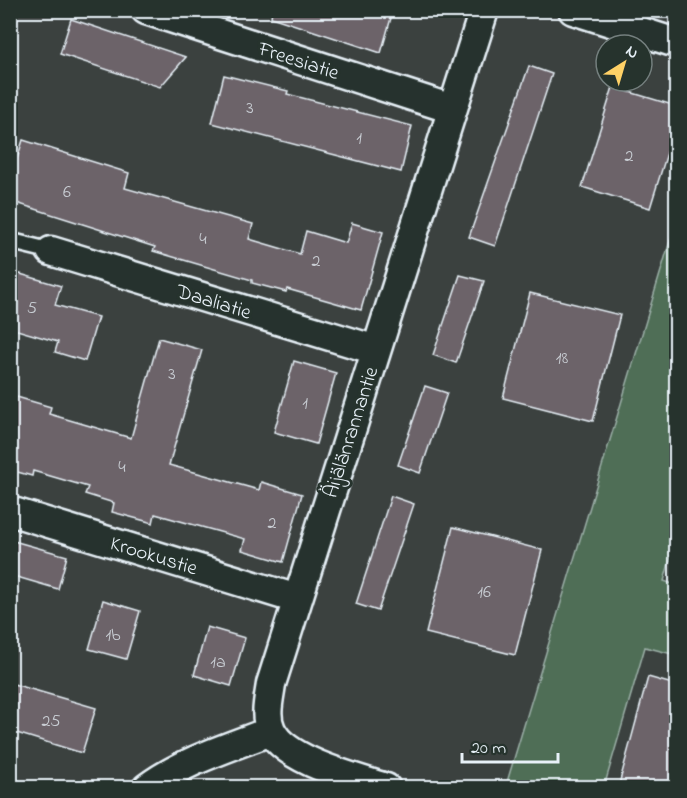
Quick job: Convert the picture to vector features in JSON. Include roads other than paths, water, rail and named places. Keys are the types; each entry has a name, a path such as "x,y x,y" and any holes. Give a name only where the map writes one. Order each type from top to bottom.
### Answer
{"street":[{"name":"Freesiatie","path":"146,10 452,110"},
{"name":"Äijälänrannantie","path":"271,732 267,712 271,684 484,10"},
{"path":"573,10 676,43"},
{"name":"Daaliatie","path":"51,251 376,350"},
{"name":"Krookustie","path":"10,511 297,599"},
{"path":"147,788 160,778 217,752 271,732 294,753 322,767 386,788"}],"lane":[{"path":"10,241 51,251"}]}
